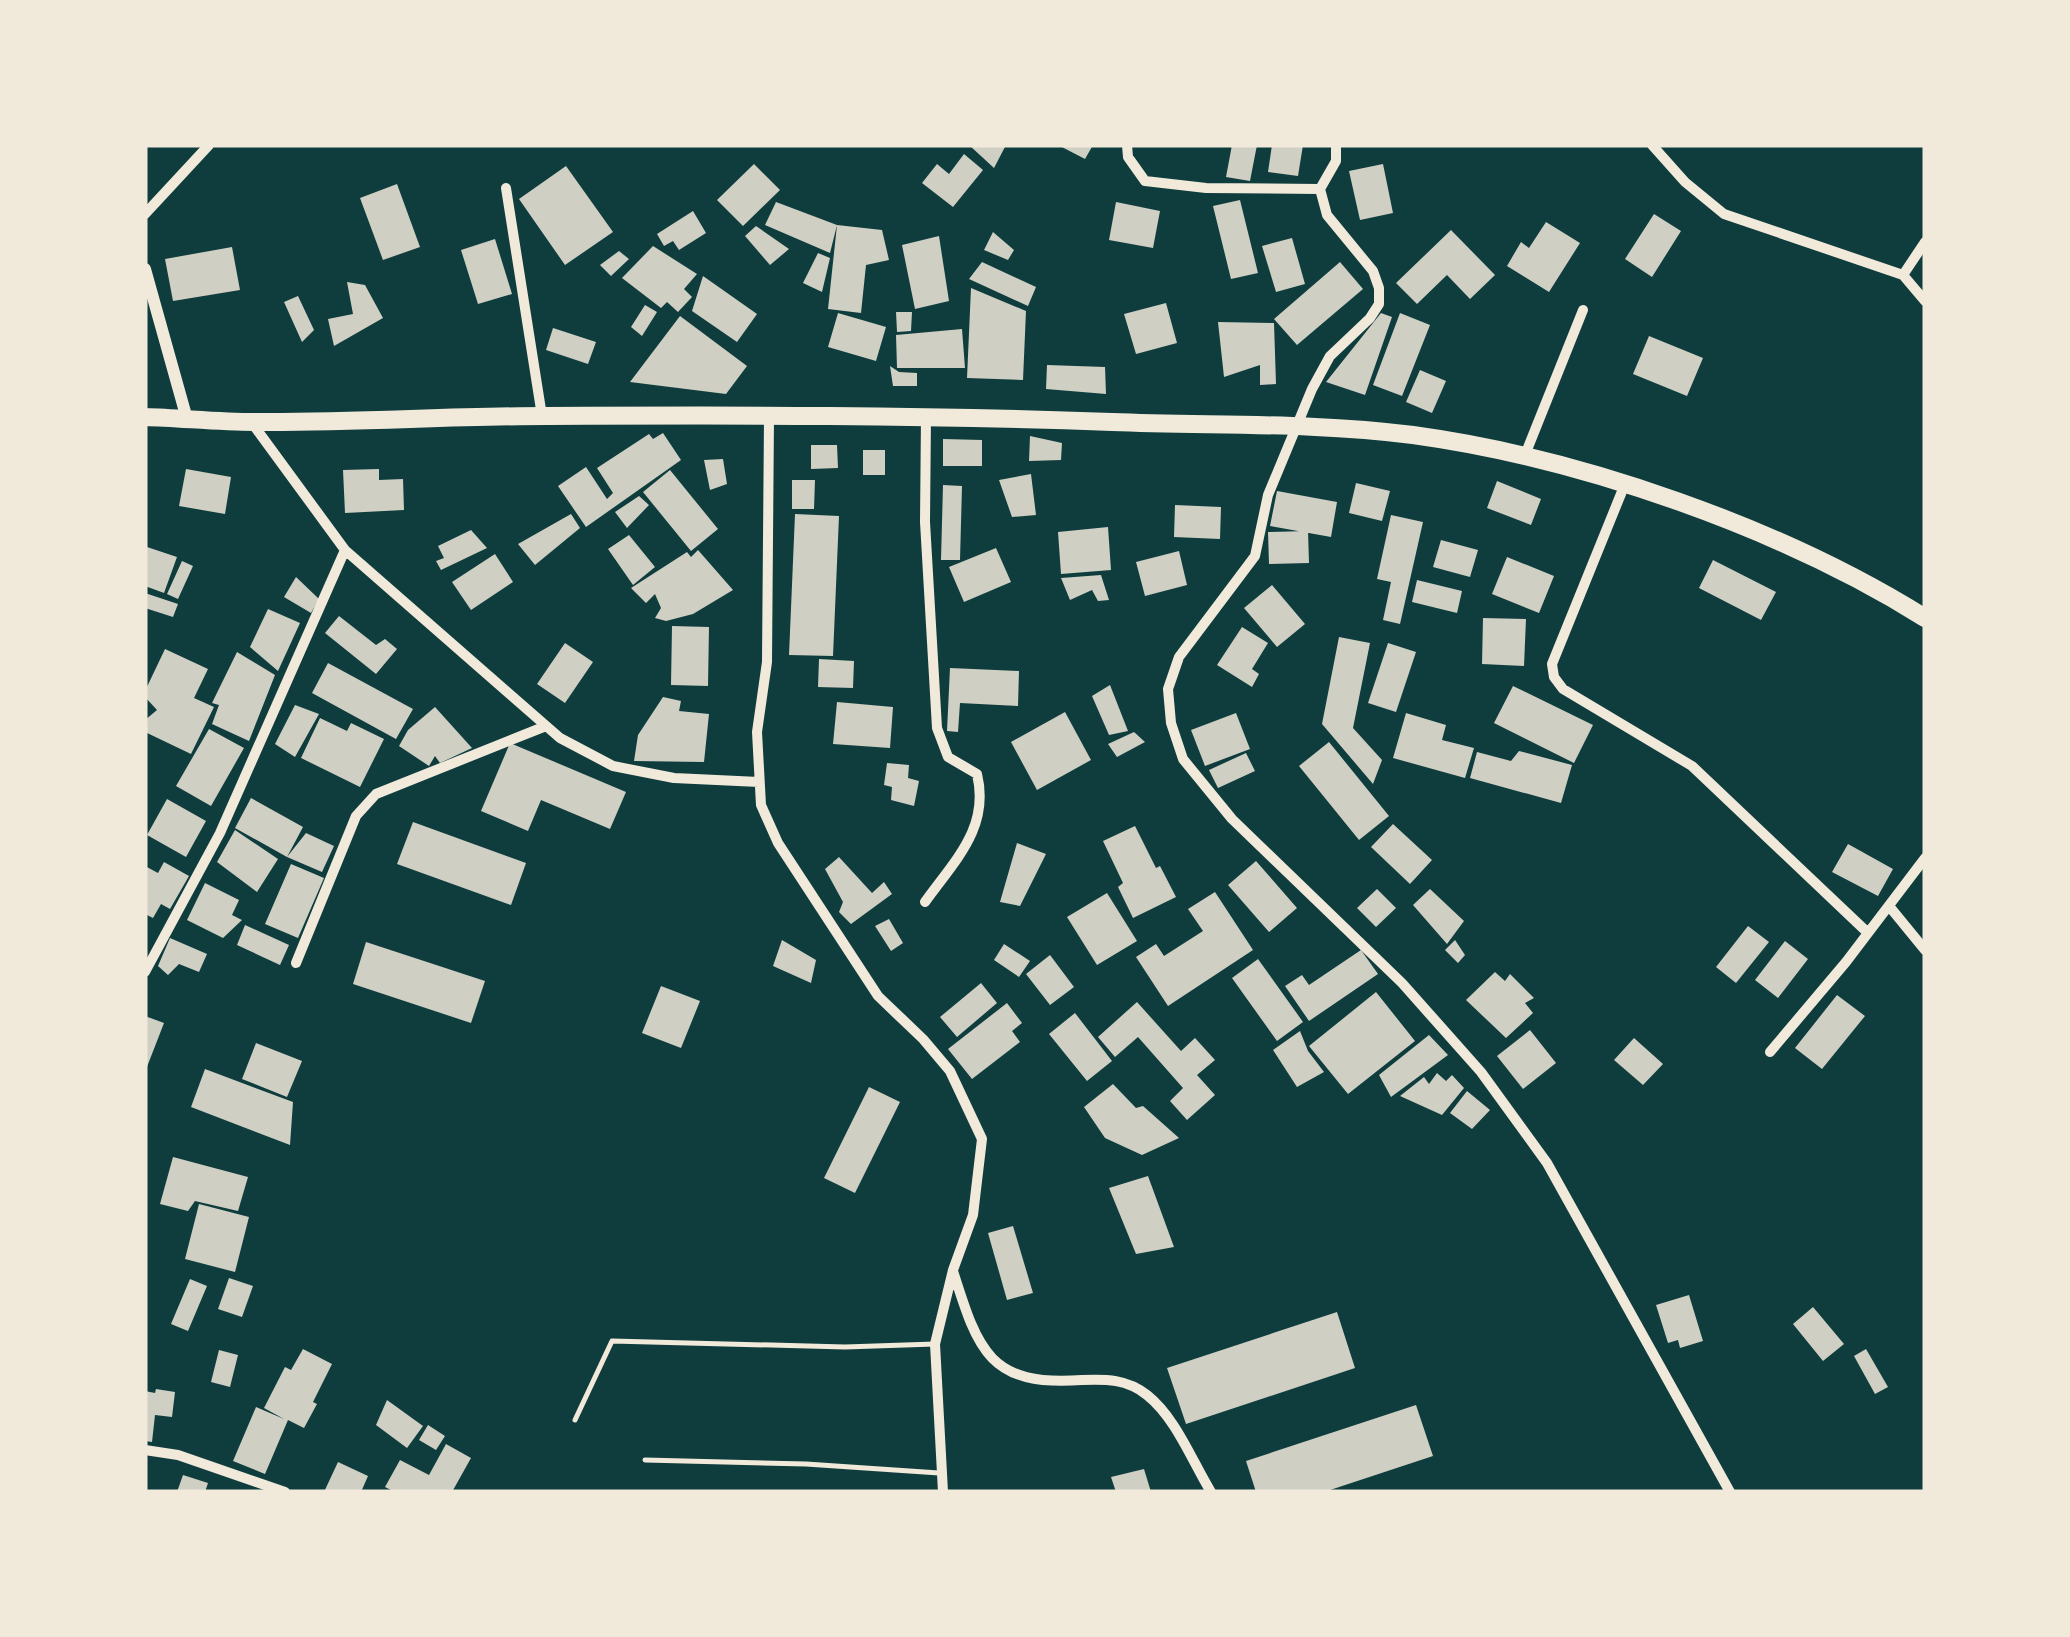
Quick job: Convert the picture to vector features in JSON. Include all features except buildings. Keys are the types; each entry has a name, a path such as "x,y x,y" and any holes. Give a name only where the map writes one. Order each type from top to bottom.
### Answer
{"highway":[{"path":"145,417 252,422 926,415 1298,425 1412,435 1525,455 1625,484 1803,552 1882,591 1925,618"}],"street":[{"path":"145,214 209,145"},
{"path":"1127,145 1128,156 1145,180 1206,188 1320,189"},
{"path":"1339,145 1336,161 1320,189 1327,215 1373,271 1379,304 1370,318 1330,356 1312,388 1268,495 1255,556 1178,657 1168,690 1171,723 1183,759 1232,820 1402,983 1481,1072 1547,1163 1730,1492"},
{"path":"1652,145 1685,182 1724,214 1903,275 1925,301"},
{"path":"506,188 542,416"},
{"path":"1903,275 1925,242"},
{"path":"145,268 187,418"},
{"path":"1525,455 1583,310"},
{"path":"925,902 976,831 983,796 977,774 948,756 937,728 925,522 926,415"},
{"path":"769,417 766,662 758,732 761,805 778,843 878,996 950,1071 982,1139 973,1215 952,1270 934,1344 943,1492"},
{"path":"252,422 345,550 546,726 590,756 613,766 674,778 759,782"},
{"path":"1625,484 1552,664 1554,677 1563,690 1703,776 1868,933"},
{"path":"145,972 220,833 345,550"},
{"path":"296,963 356,816 366,803 376,794 546,726"},
{"path":"1770,1052 1925,858"},
{"path":"1888,906 1925,950"},
{"path":"952,1270 972,1331 990,1358 1014,1375 1061,1382 1114,1378 1146,1394 1167,1417 1210,1492"},
{"path":"145,1450 178,1455 285,1492"}],"lane":[{"path":"575,1420 612,1341 845,1347 934,1344"},
{"path":"644,1460 806,1464 942,1473"}]}
